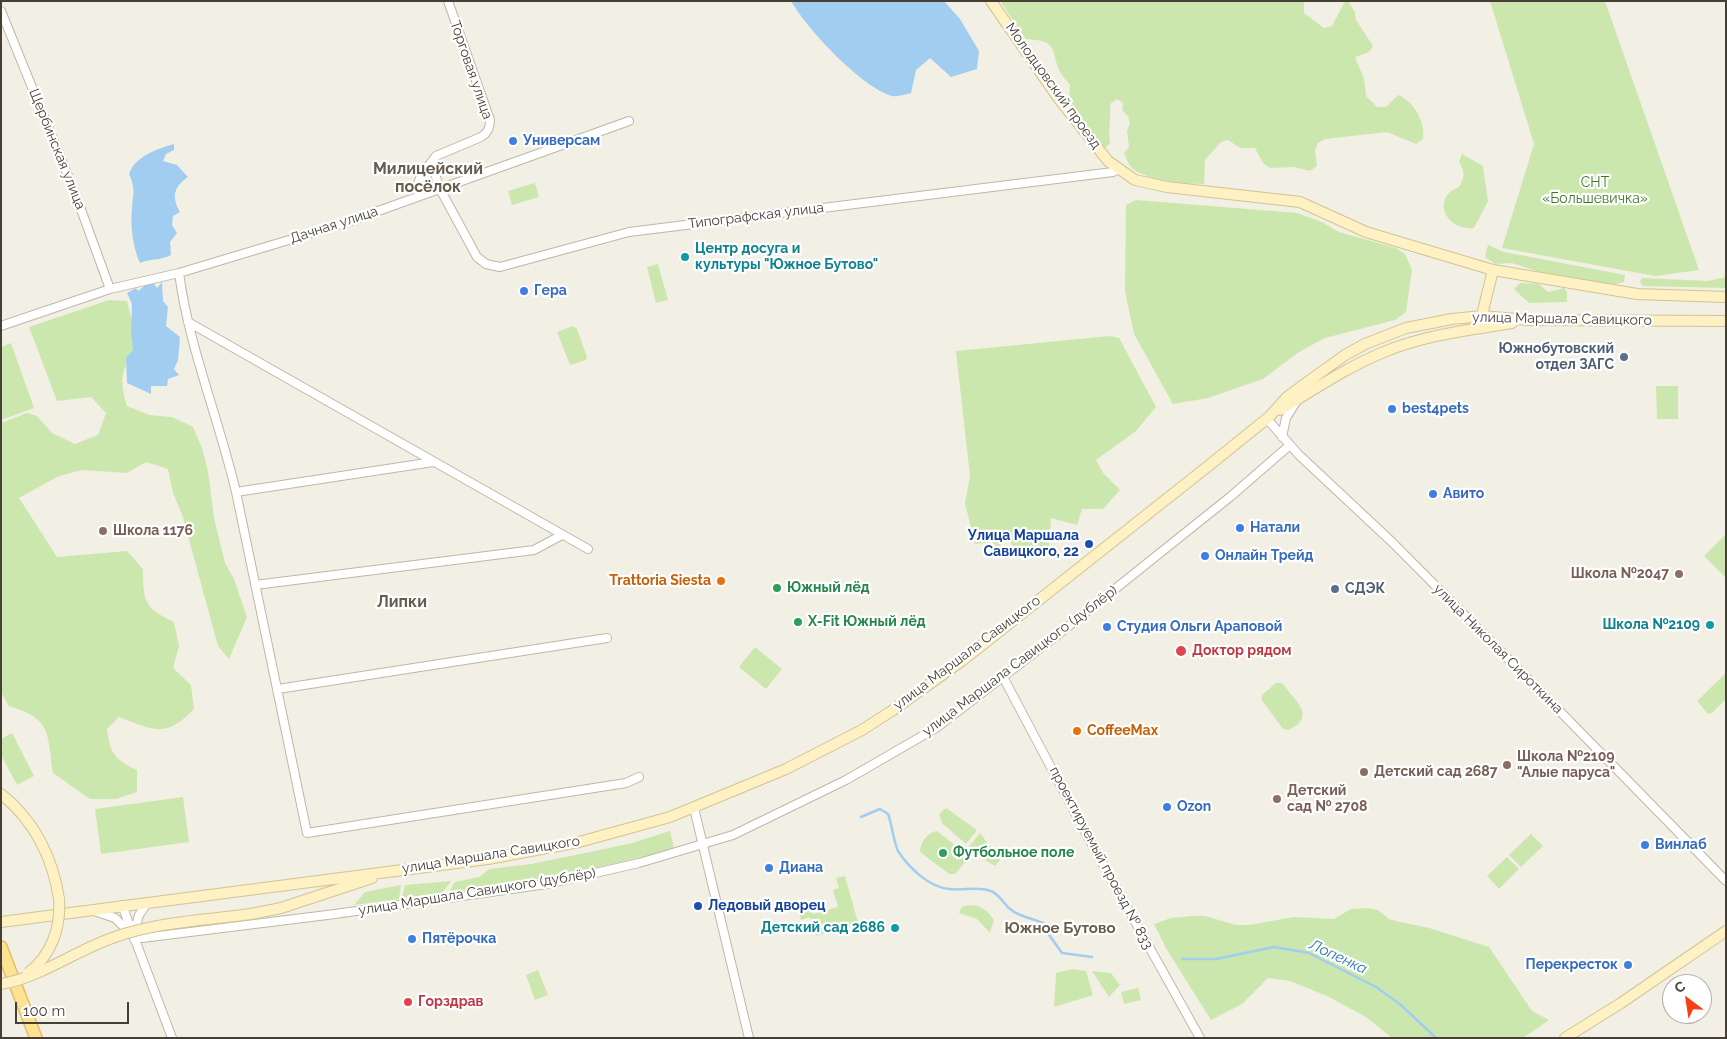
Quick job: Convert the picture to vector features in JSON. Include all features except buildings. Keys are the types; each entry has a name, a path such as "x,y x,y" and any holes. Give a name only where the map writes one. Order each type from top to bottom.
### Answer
{"main road":[{"path":"1,947 35,1035"}],"street":[{"name":"Торговая улица","path":"419,196 418,182 422,174 432,165 440,152 481,137 486,134 490,126 490,120 448,1"},
{"name":"Молодцовский проезд","path":"991,1 1058,98 1108,161 1118,169 1144,183 1300,202 1366,232 1493,270 1637,294 1726,297"},
{"name":"Щербинская улица","path":"1,11 75,193 110,289"},
{"name":"Дачная улица","path":"1,326 110,289 164,277 342,224 629,121"},
{"path":"432,165 440,189"},
{"name":"Типографская улица","path":"440,189 477,257 486,264 500,267 629,232 1113,172 1118,169"},
{"path":"1479,328 1493,270"},
{"path":"178,273 188,322 228,454 307,833 626,784 639,777"},
{"name":"улица Маршала Савицкого","path":"1,922 488,859 579,842 632,829 694,808 821,752 894,710 963,660 1268,418 1287,398 1325,368 1365,344 1416,326 1482,316 1528,320 1726,322"},
{"path":"1268,418 1332,377 1386,351 1438,336 1528,320"},
{"path":"188,322 588,549"},
{"path":"1282,437 1286,418 1298,399"},
{"name":"улица Николая Сироткина","path":"1268,418 1282,437 1398,548 1726,881"},
{"name":"улица Маршала Савицкого (дублёр)","path":"134,938 336,914 547,884 596,874 703,845 752,826 846,780 936,728 1230,497 1290,445"},
{"path":"236,492 433,462"},
{"path":"255,585 534,550 562,535"},
{"path":"278,689 607,638"},
{"name":"проектируемый проезд № 833","path":"1003,677 1093,847 1200,1038"},
{"path":"1,794 26,818 34,830 51,863 59,898 60,917 50,947 40,962 19,979"},
{"path":"694,808 749,1038"},
{"path":"1,984 19,979 94,944 139,930 281,908 394,871"},
{"path":"134,938 139,915 148,902"},
{"path":"122,905 172,1038"},
{"path":"89,910 115,918 134,938"},
{"path":"1565,1038 1621,1003 1726,930"}],"green space":[{"path":"1000,1 1304,1 1304,13 1324,28 1332,26 1345,1 1348,1 1355,12 1356,20 1373,46 1369,52 1355,57 1364,79 1366,96 1377,107 1386,107 1398,95 1404,98 1418,113 1423,126 1423,139 1416,144 1387,132 1325,139 1318,143 1315,151 1317,166 1310,171 1294,167 1270,168 1263,163 1255,148 1240,148 1228,140 1221,142 1205,160 1204,184 1177,182 1146,176 1131,167 1124,153 1129,147 1127,131 1130,123 1128,116 1122,110 1123,103 1117,99 1110,104 1110,144 1104,148 1069,100 1070,85 1060,72 1052,48 1044,42 1026,39"},
{"name":"СНТ «Большевичка»","path":"1490,1 1605,1 1699,270 1655,276 1502,248 1534,144"},
{"path":"1462,154 1483,166 1488,201 1474,228 1464,228 1455,224 1445,212 1445,198 1450,192 1459,187 1464,174 1459,162"},
{"path":"535,183 539,197 512,205 508,191"},
{"path":"1136,200 1297,213 1322,222 1339,232 1396,248 1405,254 1412,270 1406,312 1395,320 1325,338 1299,352 1263,379 1208,398 1173,404 1134,334 1125,291 1126,205"},
{"path":"1488,245 1504,252 1625,275 1624,282 1612,285 1540,272 1512,263 1495,264 1485,257"},
{"path":"658,264 668,300 656,303 647,267"},
{"path":"1726,277 1726,288 1643,286 1640,282 1642,278 1708,281"},
{"path":"1520,283 1539,284 1548,292 1564,288 1567,292 1567,302 1529,303 1514,289"},
{"path":"109,300 127,301 134,331 136,354 126,366 122,384 127,406 149,415 172,417 193,427 202,448 208,471 214,518 225,563 234,579 247,617 229,659 218,646 182,514 173,493 168,469 146,462 127,473 82,470 59,476 19,498 57,557 127,551 143,569 147,602 156,612 174,622 179,646 173,668 191,685 194,709 175,725 159,729 150,728 119,717 107,729 110,744 115,755 123,763 137,770 137,792 116,799 90,799 53,773 50,747 45,729 33,716 9,706 1,692 1,423 27,413 37,416 52,433 75,444 98,435 106,413 91,397 57,401 29,327"},
{"path":"573,326 577,329 587,357 586,360 570,365 557,332"},
{"path":"1110,336 1119,338 1156,407 1136,431 1096,460 1103,473 1120,490 1103,509 1082,509 1077,525 1051,518 1049,547 1016,558 1009,536 997,549 993,542 975,544 965,503 970,476 956,351"},
{"path":"11,343 34,408 1,420 1,347"},
{"path":"1656,386 1678,386 1678,419 1657,419"},
{"path":"1726,534 1726,578 1704,556"},
{"path":"755,647 782,669 766,689 739,667"},
{"path":"1726,673 1726,699 1712,713 1708,714 1697,701"},
{"path":"1276,683 1282,683 1298,702 1303,714 1302,720 1288,730 1283,729 1261,699 1262,695"},
{"path":"12,733 34,776 17,785 1,755 1,739"},
{"path":"183,797 189,842 101,854 95,809"},
{"path":"946,808 977,830 966,844 942,823 939,814"},
{"path":"670,831 674,848 646,856 562,875 449,892 455,882 479,877 490,869 531,864 585,853 632,843"},
{"name":"Футбольное поле","path":"937,831 966,854 967,860 955,874 949,874 920,852 925,838"},
{"path":"980,833 1000,860 995,866 967,849"},
{"path":"1531,834 1543,846 1521,867 1509,855"},
{"path":"1507,857 1519,869 1499,889 1487,876"},
{"path":"845,876 858,923 816,936 810,917 801,920 799,911 805,910 814,914 838,907 833,890 839,888 836,878"},
{"path":"451,881 442,893 402,898 405,885"},
{"path":"401,885 399,899 354,905 365,892"},
{"path":"970,905 984,909 994,920 990,933 977,919 959,913 962,907"},
{"path":"1367,908 1378,910 1389,919 1429,928 1489,947 1532,1011 1549,1020 1523,1038 1392,1038 1366,1017 1327,996 1290,981 1268,978 1242,1004 1211,1020 1167,950 1154,924 1171,918 1192,916 1205,916 1236,925 1249,925 1294,917 1334,919 1351,909"},
{"path":"1072,969 1086,971 1093,995 1054,1007 1056,973"},
{"path":"538,970 548,995 535,1000 526,975"},
{"path":"1092,971 1111,973 1120,985 1109,997"},
{"path":"1138,988 1141,1000 1124,1004 1121,992"}],"water":[{"path":"791,1 944,1 960,19 979,51 977,69 951,77 930,58 916,70 911,93 892,96 865,81 836,56 809,26"},
{"path":"174,144 174,150 166,154 163,161 177,165 188,177 175,192 175,201 180,212 173,216 172,225 177,233 170,242 171,255 140,263 131,222 134,192 129,174 136,163 147,154"},
{"path":"162,282 163,301 168,307 166,326 180,337 178,360 174,369 179,375 168,379 167,386 151,386 151,394 127,383 126,358 133,350 131,332 132,304 127,293 136,288 138,291 147,284 154,284 157,288"}],"waterway":[{"name":"Лопенка","path":"861,817 880,809 888,814 898,851 908,864 927,881 949,889 991,891 1014,912 1045,924 1047,932 1062,953 1092,957"},
{"name":"Лопенка","path":"1182,959 1216,959 1274,947 1309,953 1376,987 1401,1005 1436,1038"}],"place":[{"name":"Универсам","path":"513,141"},
{"name":"Центр досуга и культуры \"Южное Бутово\"","path":"685,257"},
{"name":"Гера","path":"524,291"},
{"name":"Южнобутовский отдел ЗАГС","path":"1624,357"},
{"name":"best4pets","path":"1392,409"},
{"name":"Авито","path":"1433,494"},
{"name":"Натали","path":"1240,528"},
{"name":"Школа 1176","path":"103,531"},
{"name":"Улица Маршала Савицкого, 22","path":"1089,544"},
{"name":"Онлайн Трейд","path":"1205,556"},
{"name":"Школа №2047","path":"1679,574"},
{"name":"Trattoria Siesta","path":"721,581"},
{"name":"Южный лёд","path":"777,588"},
{"name":"СДЭК","path":"1335,589"},
{"name":"X-Fit Южный лёд","path":"798,622"},
{"name":"Школа №2109","path":"1710,625"},
{"name":"Студия Ольги Араповой","path":"1107,627"},
{"name":"Доктор рядом","path":"1181,651"},
{"name":"CoffeeMax","path":"1077,731"},
{"name":"Школа №2109 \"Алые паруса\"","path":"1507,765"},
{"name":"Детский сад 2687","path":"1364,772"},
{"name":"Детский сад № 2708","path":"1277,799"},
{"name":"Ozon","path":"1167,807"},
{"name":"Винлаб","path":"1645,845"},
{"name":"Футбольное поле","path":"943,853"},
{"name":"Диана","path":"769,868"},
{"name":"Ледовый дворец","path":"698,906"},
{"name":"Детский сад 2686","path":"895,928"},
{"name":"Пятёрочка","path":"412,939"},
{"name":"Перекресток","path":"1628,965"},
{"name":"Горздрав","path":"408,1002"}],"district":[{"name":"Милицейский посёлок","path":"428,178"},
{"name":"Липки","path":"402,602"},
{"name":"Южное Бутово","path":"1060,928"}]}
